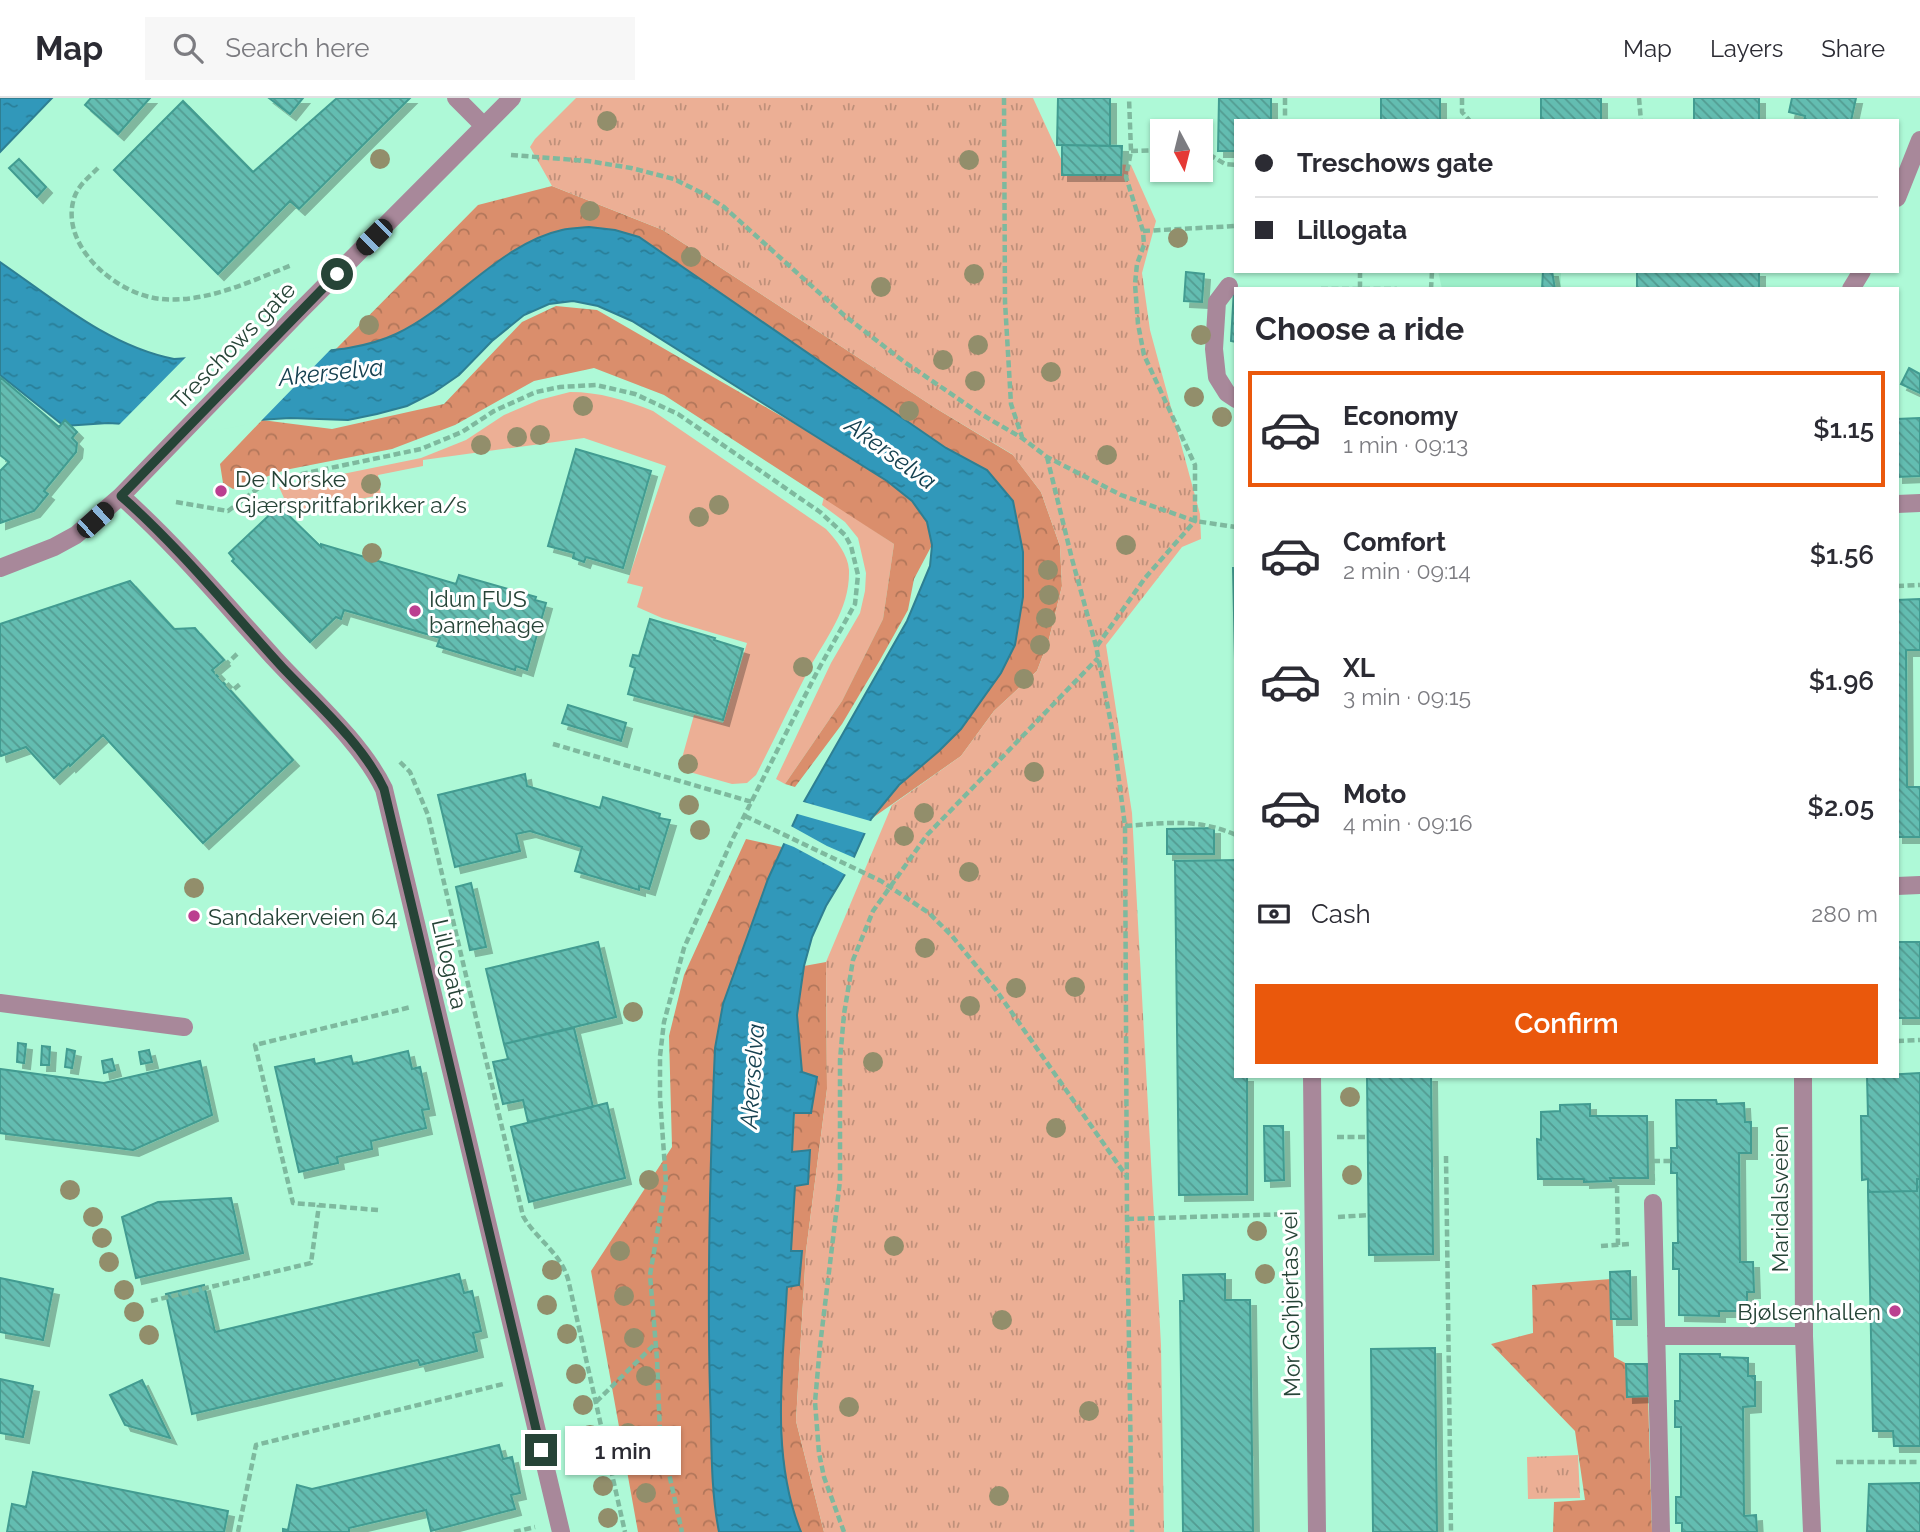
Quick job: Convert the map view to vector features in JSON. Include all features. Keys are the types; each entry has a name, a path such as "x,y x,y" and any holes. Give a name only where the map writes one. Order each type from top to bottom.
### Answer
{"street":[{"path":"456,98 484,126"},
{"name":"Treschows gate","path":"0,568 54,547 76,535 121,496 512,98"},
{"path":"1899,193 1920,140"},
{"path":"1229,286 1217,302 1214,349 1217,377 1227,393 1234,398"},
{"name":"Lillogata","path":"121,496 161,533 336,725 368,761 384,789 561,1532"},
{"path":"1899,503 1920,503"},
{"path":"1899,886 1920,886"},
{"path":"0,1003 184,1027"},
{"name":"Mor Go’hjertas vei","path":"1312,1078 1317,1532"},
{"name":"Maridalsveien","path":"1803,1078 1804,1336 1812,1532"},
{"path":"1653,1203 1661,1532"},
{"path":"1657,1336 1804,1336"}],"path":[{"path":"1004,98 1005,302 1011,404 1022,438"},
{"path":"1096,646 1145,578 1195,521 1195,465 1143,355 1135,284 1137,264 1144,245 1143,231 1126,177 1130,151 1129,98"},
{"path":"1285,98 1285,119"},
{"path":"1462,98 1462,112 1468,119"},
{"path":"1639,98 1641,119"},
{"path":"1130,151 1150,150"},
{"path":"511,155 588,161 631,168 674,179 700,191 724,207 845,316 903,361 1047,457 1121,495 1195,521 1234,527"},
{"path":"1213,157 1225,164 1234,165"},
{"path":"98,168 78,188 71,214 74,230 83,249 97,268 139,295 162,299 207,295 292,265"},
{"path":"1143,231 1234,226"},
{"path":"176,502 228,511 268,481 421,449 462,432 513,402 536,392 580,384 635,394 666,408 703,430 836,525 845,536 858,575 855,604 817,672 745,816 684,948 664,1022 660,1056 660,1097 666,1183 650,1275 660,1433 682,1532"},
{"path":"1047,457 1096,646 1113,734 1125,826 1132,1532"},
{"path":"1899,586 1920,585"},
{"path":"240,652 217,673 233,690 240,684"},
{"path":"844,1532 827,1486 815,1419 816,1380 840,1181 840,1060 853,960 865,928 890,886 927,835 1098,657"},
{"path":"553,744 752,802"},
{"path":"393,755 410,772 428,815 523,1216 531,1230 564,1265 625,1532"},
{"path":"745,816 881,881 929,913 989,981 1127,1178"},
{"path":"1125,826 1202,824 1216,826 1234,834"},
{"path":"378,1210 293,1203 255,1045 415,1006"},
{"path":"1899,1041 1920,1040"},
{"path":"1334,1138 1368,1137"},
{"path":"1447,1156 1451,1532"},
{"path":"1617,1186 1618,1245"},
{"path":"150,1301 311,1263 319,1205"},
{"path":"1127,1219 1292,1214"},
{"path":"1336,1217 1369,1215"},
{"path":"596,1402 656,1343"},
{"path":"239,1532 256,1446 524,1380"},
{"path":"1836,1462 1920,1462"},
{"path":"514,1532 536,1527"}],"shaded area":[{"path":"1438,273 1561,273 1561,287 1442,287"}],"green space":[{"path":"576,98 1033,98 1062,161 1131,165 1156,221 1142,273 1150,330 1200,514 1201,539 1182,547 1106,645 1132,813 1161,1345 1164,1532 824,1532 796,1421 806,1251 827,1089 826,962 892,805 961,756 994,711 1037,671 1049,639 1062,586 1060,546 1041,492 1012,454 937,409 663,230 552,186 530,147"},
{"path":"552,186 663,230 937,409 1013,455 1041,492 1060,546 1062,586 1049,639 1037,671 994,711 961,756 871,819 1001,673 987,470 946,448 615,230 574,228 538,238 497,262 438,308 397,334 374,343 334,351 478,205"},
{"path":"556,306 597,310 835,447 912,501 927,522 932,545 914,579 908,610 842,724 795,787 785,784 842,701 883,619 894,544 664,395 594,368 534,381 455,425 392,449 285,470 233,489 223,483 220,464 262,420 332,429 444,404 522,322"},
{"path":"570,392 612,397 653,411 826,529 844,553 849,570 842,610 756,775 747,783 732,784 679,769 694,715 723,723 747,643 662,618 637,607 643,587 627,583 666,466 584,438 423,460 423,466 378,475 381,495 303,510 300,514 284,498 279,487 421,458 466,440 504,415 539,400"},
{"path":"824,497 894,544 883,619 842,701 785,784 776,779 831,663 860,613 865,591 866,573 858,538 845,522 822,505"},
{"path":"746,839 782,847 723,1004 712,1129 709,1343 713,1492 719,1532 638,1532 591,1271 672,1147 669,1036 684,975"},
{"path":"826,962 827,1089 806,1251 796,1421 824,1532 801,1532 785,1473 781,1380 787,1287 799,1285 802,1251 791,1252 795,1186 808,1184 809,1150 792,1152 795,1113 817,1078 802,1072 797,1015 804,966"},
{"path":"1611,1279 1614,1357 1627,1364 1628,1397 1648,1396 1652,1532 1553,1532 1554,1502 1585,1500 1575,1431 1491,1344 1533,1333 1532,1285"},
{"path":"1578,1455 1580,1498 1528,1499 1527,1457"}],"water":[{"path":"0,98 52,98 0,152"},
{"name":"Akerselva","path":"589,227 615,230 639,237 946,448 987,470 1013,501 1023,552 1023,597 1015,645 1001,673 961,729 899,785 871,819 850,866 826,906 812,937 804,966 797,1015 802,1072 817,1077 811,1113 794,1113 792,1152 810,1150 808,1184 795,1186 791,1251 802,1251 799,1285 787,1287 781,1380 785,1473 801,1532 719,1532 713,1481 709,1351 715,1048 723,1004 768,879 801,807 907,621 930,566 932,545 927,522 912,501 887,481 632,321 598,306 573,301 549,304 524,315 492,341 459,375 433,393 407,406 348,420 290,418 159,426 108,423 64,426 0,375 0,262 82,320 150,353 174,359 281,354 354,347 382,340 417,323 518,248 562,230"}],"pier":[{"path":"333,347 260,422 224,429 159,430 117,427 188,355"},
{"path":"800,801 874,822 868,834 794,813"},
{"path":"789,825 857,859 848,876 781,842"}],"building":[{"path":"91,98 150,98 118,134 85,105"},
{"path":"269,98 303,98 290,114"},
{"path":"337,98 410,98 299,209 290,201 218,274 114,170 183,101 253,172"},
{"path":"1058,98 1110,98 1110,146 1057,145"},
{"path":"1219,98 1271,98 1271,119 1234,119 1234,151 1218,151"},
{"path":"1381,98 1440,98 1440,119 1381,119"},
{"path":"1541,98 1601,98 1601,119 1541,119"},
{"path":"1694,98 1759,98 1759,119 1694,119"},
{"path":"1792,98 1856,98 1851,119 1804,119 1805,116 1789,112"},
{"path":"1062,145 1122,146 1121,175 1062,175"},
{"path":"19,159 46,187 37,197 9,168"},
{"path":"1186,272 1204,274 1202,302 1184,301"},
{"path":"1543,273 1552,273 1555,287 1542,287"},
{"path":"1637,273 1759,273 1759,287 1637,287"},
{"path":"1234,289 1234,342 1231,341"},
{"path":"1909,368 1920,374 1920,393 1901,384"},
{"path":"0,377 59,427 65,420 77,432 72,438 77,443 76,452 44,491 48,494 34,511 0,523 0,471 9,462 0,455"},
{"path":"1920,418 1920,476 1899,477 1899,419"},
{"path":"576,449 651,471 623,568 586,557 584,562 573,558 574,553 548,546"},
{"path":"279,506 321,547 321,544 456,584 459,575 536,597 535,600 546,603 527,670 516,666 515,670 437,646 440,638 344,610 341,619 336,617 310,642 232,561 234,559 229,553"},
{"path":"130,581 174,629 195,628 224,660 212,670 293,760 203,843 103,735 54,778 26,747 1,756 0,754 0,624"},
{"path":"1920,599 1920,650 1906,650 1907,787 1920,787 1920,837 1899,837 1899,600"},
{"path":"650,619 743,649 723,720 628,694 635,668 630,666 633,655 639,656"},
{"path":"568,705 626,723 621,741 562,723"},
{"path":"525,774 527,786 600,808 603,797 660,814 659,818 670,820 649,889 639,886 639,890 575,871 582,847 530,831 516,834 520,851 455,867 438,795"},
{"path":"1214,828 1214,854 1167,854 1167,829"},
{"path":"1234,860 1234,1078 1247,1078 1247,1194 1179,1195 1175,861"},
{"path":"471,883 486,947 470,950 456,887"},
{"path":"598,942 616,1017 504,1044 486,969"},
{"path":"1899,942 1920,942 1920,1018 1899,1018"},
{"path":"574,1028 593,1107 528,1122 523,1100 503,1104 493,1062 508,1059 504,1044"},
{"path":"18,1043 26,1044 24,1063 17,1062"},
{"path":"42,1046 50,1047 49,1065 41,1065"},
{"path":"67,1049 75,1051 72,1068 65,1067"},
{"path":"149,1050 152,1062 141,1064 139,1052"},
{"path":"408,1051 412,1069 420,1067 429,1109 422,1110 426,1128 371,1141 372,1149 337,1157 338,1163 299,1172 275,1067 314,1059 315,1064 351,1056 353,1064"},
{"path":"112,1059 115,1070 104,1073 102,1061"},
{"path":"200,1061 212,1115 133,1150 0,1133 0,1069 104,1083"},
{"path":"1920,1073 1920,1179 1917,1179 1917,1191 1868,1192 1868,1179 1862,1180 1861,1116 1868,1116 1867,1078 1899,1078 1899,1074"},
{"path":"1367,1078 1431,1078 1433,1254 1369,1255"},
{"path":"1676,1100 1716,1100 1717,1104 1744,1103 1745,1122 1751,1122 1751,1153 1739,1153 1740,1262 1753,1262 1754,1292 1747,1292 1747,1311 1719,1311 1719,1316 1679,1315 1679,1269 1673,1269 1673,1243 1678,1243 1677,1173 1671,1173 1671,1148 1677,1148"},
{"path":"607,1103 625,1178 529,1202 511,1127"},
{"path":"1590,1104 1590,1116 1647,1116 1648,1178 1610,1178 1611,1181 1584,1182 1584,1179 1538,1179 1537,1139 1541,1140 1541,1112 1560,1111 1560,1105"},
{"path":"1264,1126 1283,1126 1284,1180 1265,1181"},
{"name":"Bjølsenhallen","path":"1917,1179 1920,1179 1920,1446 1894,1446 1893,1431 1873,1431 1868,1192 1917,1191"},
{"path":"231,1198 243,1253 136,1278 122,1217 158,1202"},
{"path":"1630,1271 1631,1319 1611,1319 1610,1272"},
{"path":"459,1274 464,1293 472,1291 481,1331 473,1333 477,1351 420,1365 418,1360 192,1414 166,1294 204,1285 215,1332"},
{"path":"1225,1274 1225,1300 1250,1300 1253,1532 1183,1532 1180,1301 1184,1301 1183,1275"},
{"path":"0,1278 53,1289 43,1340 0,1332"},
{"path":"1435,1348 1437,1532 1373,1532 1371,1349"},
{"path":"1680,1354 1720,1354 1720,1357 1748,1358 1748,1376 1755,1376 1755,1406 1743,1407 1744,1516 1756,1515 1757,1532 1682,1532 1682,1523 1676,1523 1676,1497 1681,1497 1681,1427 1675,1427 1675,1401 1680,1401"},
{"path":"1626,1364 1647,1364 1648,1396 1627,1397"},
{"path":"0,1379 33,1386 23,1437 0,1433"},
{"path":"142,1380 170,1438 125,1425 110,1395"},
{"path":"499,1445 503,1459 512,1457 520,1493 511,1495 515,1509 431,1531 426,1510 349,1528 349,1532 283,1532 283,1529 288,1530 297,1485 312,1489"},
{"path":"33,1472 228,1511 224,1532 7,1532 12,1504 26,1507"},
{"path":"1920,1483 1920,1532 1867,1531 1869,1484"}],"place":[{"name":"De Norske Gjærspritfabrikker a/s","path":"221,491"},
{"name":"Idun FUS barnehage","path":"415,611"},
{"name":"Sandakerveien 64","path":"194,916"},
{"name":"Bjølsenhallen","path":"1895,1311"}],"route":[{"path":"337,274 121,496 161,533 328,716 368,761 384,789 541,1450"}]}
